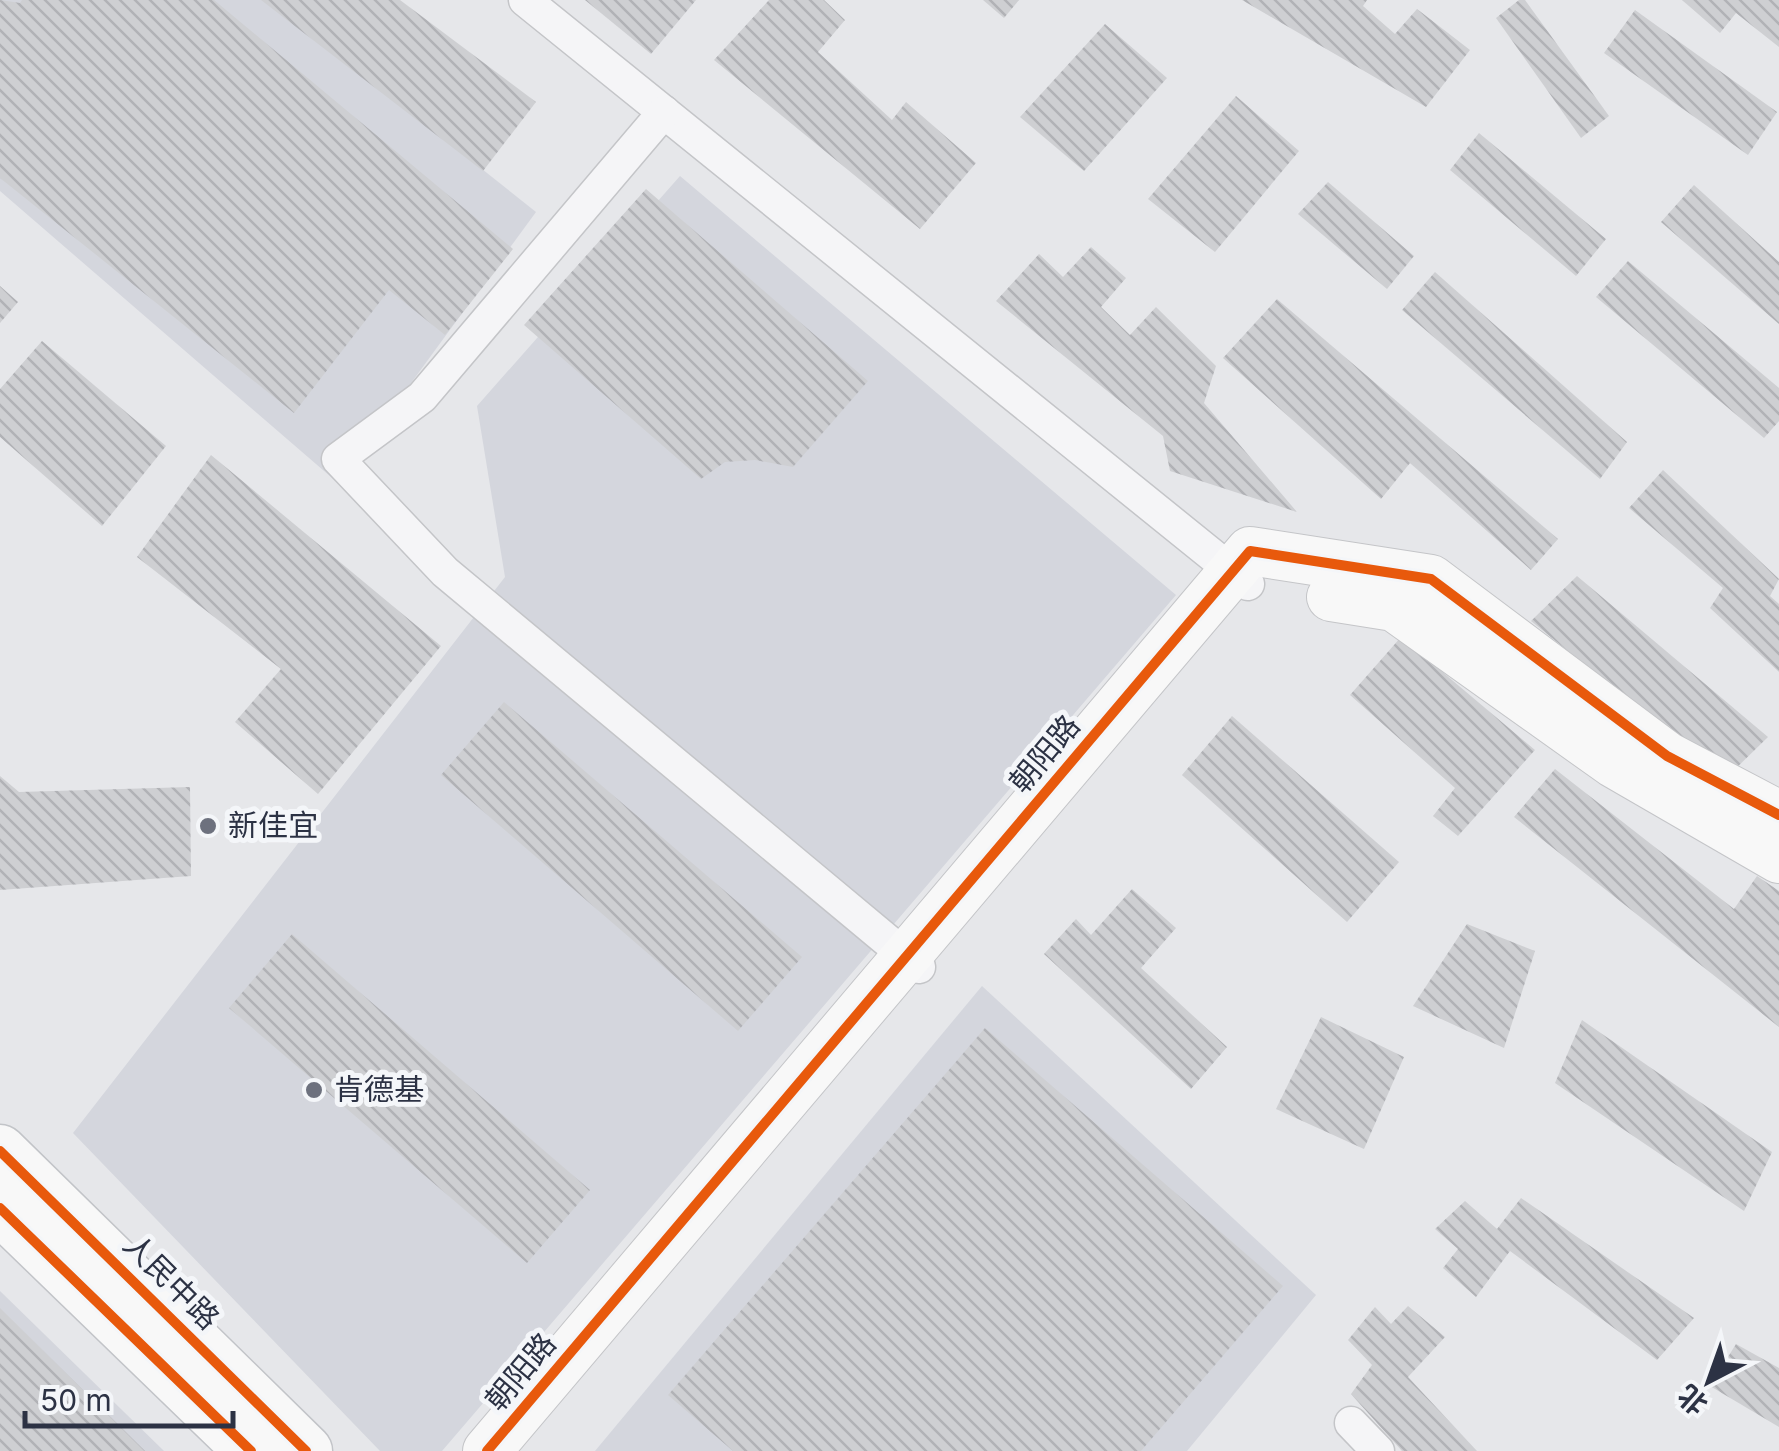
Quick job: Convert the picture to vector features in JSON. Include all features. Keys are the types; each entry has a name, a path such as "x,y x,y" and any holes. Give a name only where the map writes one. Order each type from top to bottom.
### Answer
{"main road":[{"path":"0,1130 70,1246"},
{"name":"人民中路","path":"0,1151 70,1246 251,1451"},
{"name":"人民中路","path":"0,1208 70,1246 306,1451"},
{"path":"0,1226 70,1246"}],"street":[{"path":"525,0 1240,578 1394,607 1613,762 1779,859"},
{"path":"664,112 422,398 338,459 445,572 914,962"},
{"name":"朝阳路","path":"487,1451 914,962 1240,578 1250,551 1431,579 1667,756 1779,815"},
{"name":"朝阳路","path":"526,1443 914,962"},
{"path":"1351,1423 1378,1451"}],"shaded area":[{"path":"0,0 269,0 536,212 338,483 0,191"},
{"path":"680,176 1176,595 442,1451 380,1451 73,1133 505,577 477,406"},
{"path":"982,986 1316,1295 1187,1451 595,1451"},
{"path":"0,1291 164,1451 0,1451"}],"building":[{"path":"0,0 214,0 513,249 445,335 389,290 294,413 0,178"},
{"path":"261,0 400,0 536,102 483,171"},
{"path":"585,0 696,0 651,54"},
{"path":"769,0 824,0 845,20 818,52 892,120 906,102 976,163 920,229 714,60"},
{"path":"983,0 1019,0 1004,18"},
{"path":"1242,0 1367,0 1363,6 1395,34 1417,9 1470,50 1426,107"},
{"path":"1519,0 1525,0 1609,116 1581,138 1496,18"},
{"path":"1682,0 1779,0 1779,47 1736,13 1720,33"},
{"path":"1635,10 1777,112 1748,155 1604,53"},
{"path":"1105,24 1167,78 1084,171 1020,117"},
{"path":"1236,96 1299,151 1215,252 1148,199"},
{"path":"1479,133 1606,239 1576,276 1450,170"},
{"path":"1328,182 1414,256 1387,289 1298,214"},
{"path":"1694,185 1779,262 1779,324 1661,222"},
{"path":"646,189 868,381 793,467 755,460 725,462 701,479 524,325"},
{"path":"1091,247 1126,278 1101,307 1130,335 1156,307 1216,366 1204,403 1297,512 1170,471 1163,436 996,301 1039,254 1063,277"},
{"path":"1628,261 1779,388 1779,421 1764,438 1596,297"},
{"path":"1435,272 1627,442 1600,479 1402,310"},
{"path":"0,286 18,302 0,323"},
{"path":"1277,299 1558,539 1531,570 1410,463 1381,499 1223,358"},
{"path":"42,341 166,446 102,526 0,437 0,389"},
{"path":"211,455 441,646 318,794 235,722 281,669 137,557"},
{"path":"1663,470 1779,579 1770,596 1779,604 1779,672 1710,608 1723,588 1629,508"},
{"path":"1577,576 1768,737 1725,779 1531,621"},
{"path":"1401,637 1535,750 1458,836 1433,816 1455,788 1350,695"},
{"path":"504,702 802,957 738,1031 441,775"},
{"path":"1232,716 1399,862 1347,922 1182,775"},
{"path":"1555,769 1734,909 1757,876 1779,891 1779,1027 1514,817"},
{"path":"0,776 19,792 190,787 191,876 0,890"},
{"path":"1132,889 1176,928 1141,968 1227,1047 1191,1089 1044,954 1076,919 1091,935"},
{"path":"1467,924 1535,951 1504,1048 1413,1006"},
{"path":"292,934 590,1190 527,1263 229,1008"},
{"path":"1321,1017 1404,1057 1364,1149 1276,1109"},
{"path":"1582,1020 1772,1152 1744,1211 1555,1083"},
{"path":"985,1028 1283,1286 1141,1451 733,1451 668,1395"},
{"path":"1521,1198 1694,1318 1657,1360 1510,1251 1476,1297 1443,1268 1458,1249 1435,1229 1465,1201 1497,1229"},
{"path":"1408,1306 1445,1337 1408,1377 1477,1451 1402,1451 1351,1394 1372,1365 1348,1340 1375,1307 1391,1324"},
{"path":"0,1308 145,1451 0,1451"},
{"path":"1736,1344 1779,1368 1779,1427 1710,1386"}],"cycle path":[{"path":"487,1451 1250,551 1431,579 1667,756 1779,815"},
{"path":"0,1151 306,1451"},
{"path":"0,1208 251,1451"}],"place":[{"name":"新佳宜","path":"208,826"},
{"name":"肯德基","path":"314,1090"}]}
